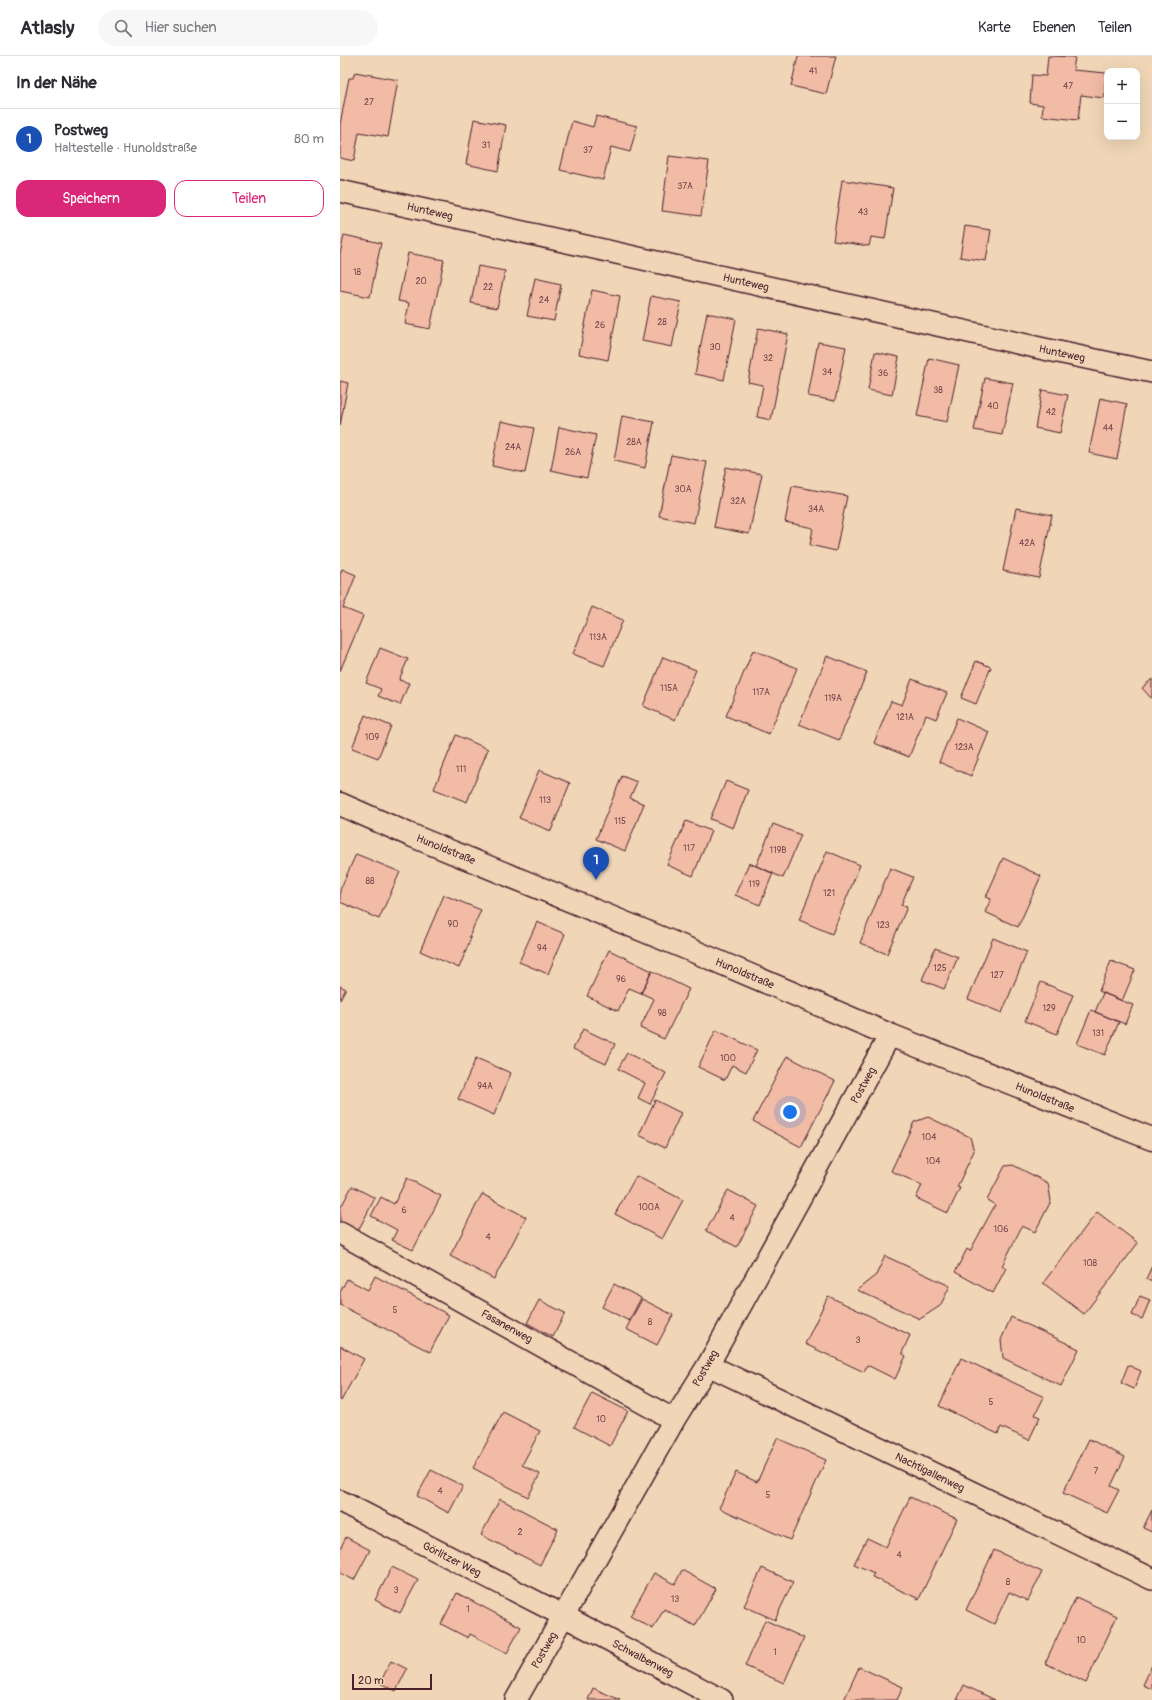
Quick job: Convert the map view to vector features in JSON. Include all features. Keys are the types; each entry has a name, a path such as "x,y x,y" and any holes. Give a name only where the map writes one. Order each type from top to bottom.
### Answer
{"street":[{"name":"Hunteweg","path":"340,191 1152,372"},
{"name":"Hunoldstraße","path":"340,804 408,834 698,953 890,1034 1152,1139"},
{"name":"Postweg","path":"516,1700 674,1420 708,1365 890,1034"},
{"name":"Fasanenweg","path":"340,1233 674,1420"},
{"name":"Nachtigallenweg","path":"708,1365 1152,1579"},
{"name":"Görlitzer Weg","path":"340,1501 564,1616"},
{"name":"Schwalbenweg","path":"564,1616 722,1700"}],"building":[{"path":"798,56 836,56 826,94 791,86"},
{"path":"1048,56 1075,57 1073,70 1104,73 1104,98 1081,95 1078,120 1042,116 1043,105 1030,103 1032,75 1046,76"},
{"path":"355,72 398,80 388,137 359,132 354,161 340,158 340,124 349,78 353,78"},
{"path":"596,116 637,126 630,152 611,147 603,180 560,170 572,121 593,127"},
{"path":"474,119 506,125 498,171 466,164"},
{"path":"669,156 709,161 701,216 662,211"},
{"path":"842,180 893,188 885,239 871,237 869,246 833,241"},
{"path":"965,226 991,230 986,261 960,257"},
{"path":"344,235 381,243 370,297 340,291 340,254"},
{"path":"408,253 444,260 430,329 405,324 409,303 398,301"},
{"path":"478,266 505,271 497,308 471,303"},
{"path":"535,278 561,284 554,321 527,316"},
{"path":"592,290 620,296 608,360 579,354"},
{"path":"651,296 681,302 672,347 642,341"},
{"path":"707,313 736,319 724,380 695,374"},
{"path":"758,328 788,334 771,420 757,417 763,385 748,382"},
{"path":"818,342 846,347 835,401 808,396"},
{"path":"875,352 899,357 892,395 868,390"},
{"path":"929,358 959,365 947,422 917,416"},
{"path":"985,378 1013,383 1002,435 974,430"},
{"path":"340,381 348,383 340,426"},
{"path":"1042,390 1068,395 1060,433 1035,428"},
{"path":"1100,398 1127,404 1117,459 1089,453"},
{"path":"622,416 654,422 645,468 614,461"},
{"path":"501,421 534,428 525,473 492,466"},
{"path":"559,427 596,435 587,478 551,470"},
{"path":"671,455 707,462 694,523 659,516"},
{"path":"726,467 762,474 749,534 714,527"},
{"path":"792,486 847,496 836,551 810,545 813,528 785,522"},
{"path":"1016,508 1052,515 1039,578 1003,571"},
{"path":"342,569 356,575 343,608 363,616 340,671 340,574"},
{"path":"592,607 623,620 604,666 573,654"},
{"path":"380,648 408,659 399,680 409,683 400,705 378,696 381,689 366,683"},
{"path":"753,650 797,668 769,734 726,716"},
{"path":"827,656 867,672 839,740 799,724"},
{"path":"663,657 696,670 675,720 643,706"},
{"path":"976,661 991,667 976,704 961,698"},
{"path":"912,679 947,693 936,719 926,715 909,757 874,743 891,701 902,705"},
{"path":"1152,679 1152,699 1142,688"},
{"path":"365,715 391,726 378,758 352,748"},
{"path":"957,718 989,732 971,776 939,762"},
{"path":"456,735 488,749 467,802 434,789"},
{"path":"539,770 570,783 551,831 519,818"},
{"path":"622,776 637,782 630,798 644,804 625,851 596,839"},
{"path":"726,781 748,790 733,828 710,819"},
{"path":"686,821 711,831 693,876 667,865"},
{"path":"773,824 801,835 783,878 756,866"},
{"path":"827,851 860,865 832,934 799,920"},
{"path":"356,854 400,872 379,919 340,902 340,890"},
{"path":"1003,858 1041,876 1018,927 985,912 991,899 986,897"},
{"path":"749,863 773,873 760,905 735,895"},
{"path":"890,868 913,877 901,905 907,907 887,954 860,943"},
{"path":"444,895 481,910 469,937 471,938 459,968 420,951"},
{"path":"537,922 565,934 548,974 519,962"},
{"path":"993,938 1027,952 1002,1013 968,999"},
{"path":"935,948 958,957 944,989 922,980"},
{"path":"609,950 652,971 641,993 629,988 618,1011 587,996"},
{"path":"1111,961 1135,970 1122,1001 1099,991"},
{"path":"652,971 689,989 664,1039 640,1028 654,999 641,993"},
{"path":"1041,982 1073,995 1057,1034 1025,1021"},
{"path":"340,986 346,989 340,1000"},
{"path":"1103,993 1133,1005 1125,1024 1095,1012"},
{"path":"1091,1010 1119,1022 1105,1055 1077,1044"},
{"path":"583,1029 615,1044 606,1064 573,1049"},
{"path":"716,1030 757,1050 746,1072 732,1065 725,1080 698,1067"},
{"path":"627,1053 666,1073 650,1104 638,1098 645,1083 618,1069"},
{"path":"787,1056 835,1081 801,1147 753,1121"},
{"path":"476,1058 511,1073 494,1115 458,1099"},
{"path":"655,1100 681,1113 665,1148 639,1135"},
{"path":"928,1117 970,1137 974,1151 957,1187 960,1188 948,1213 916,1198 922,1185 891,1171 914,1122"},
{"path":"1013,1165 1048,1183 1051,1201 1035,1232 1022,1226 1002,1266 1006,1268 993,1293 955,1272 967,1249 970,1251 995,1205 987,1200 1005,1166"},
{"path":"636,1176 683,1200 662,1239 615,1214"},
{"path":"407,1178 441,1196 413,1250 392,1240 397,1230 371,1216 381,1197 394,1204"},
{"path":"352,1186 375,1198 357,1233 340,1225 340,1209"},
{"path":"728,1190 758,1206 737,1247 706,1231"},
{"path":"482,1194 526,1217 494,1279 450,1256"},
{"path":"1097,1212 1138,1243 1084,1314 1043,1283"},
{"path":"885,1256 950,1286 940,1306 920,1319 857,1290 876,1275"},
{"path":"1152,1266 1152,1282 1146,1279"},
{"path":"375,1276 449,1315 430,1352 340,1305 340,1292 347,1279 368,1290"},
{"path":"614,1284 641,1298 629,1321 602,1307"},
{"path":"828,1296 910,1335 902,1353 906,1356 895,1379 867,1365 864,1372 805,1344"},
{"path":"1140,1296 1150,1300 1142,1319 1132,1315"},
{"path":"642,1299 673,1315 657,1345 626,1329"},
{"path":"539,1300 565,1313 553,1337 527,1323"},
{"path":"1011,1317 1079,1349 1061,1386 1003,1358 1001,1340"},
{"path":"340,1346 364,1359 341,1401 340,1400"},
{"path":"961,1358 1044,1397 1035,1415 1040,1417 1029,1440 1001,1427 998,1434 939,1406"},
{"path":"1128,1365 1141,1371 1134,1389 1121,1383"},
{"path":"592,1393 628,1411 610,1446 574,1427"},
{"path":"503,1412 540,1431 522,1465 540,1474 528,1497 473,1468"},
{"path":"777,1438 826,1460 790,1540 719,1508 736,1472 757,1482"},
{"path":"1089,1439 1125,1457 1111,1486 1119,1490 1107,1513 1063,1493"},
{"path":"431,1470 463,1486 449,1513 417,1496"},
{"path":"910,1497 957,1519 919,1599 872,1577 874,1573 854,1564 867,1538 886,1547"},
{"path":"500,1499 558,1529 540,1565 481,1535"},
{"path":"1152,1510 1152,1532 1143,1528"},
{"path":"346,1537 370,1550 354,1580 340,1573 340,1549"},
{"path":"994,1550 1042,1572 1028,1601 1009,1592 994,1624 966,1610"},
{"path":"392,1567 418,1580 400,1613 375,1600"},
{"path":"762,1568 793,1582 775,1620 744,1606"},
{"path":"682,1570 716,1589 695,1626 664,1609 653,1629 630,1616 654,1573 675,1584"},
{"path":"457,1593 521,1627 507,1653 470,1634 468,1638 441,1624"},
{"path":"1076,1597 1117,1616 1086,1683 1045,1663"},
{"path":"765,1620 804,1638 784,1683 745,1666"},
{"path":"391,1661 407,1669 396,1691 380,1683"},
{"path":"1152,1665 1152,1689 1143,1685"},
{"path":"859,1667 903,1687 897,1700 844,1700"},
{"path":"964,1685 995,1700 957,1700"},
{"path":"593,1688 620,1700 588,1700"}],"place":[{"name":"Postweg","path":"596,880"}]}
